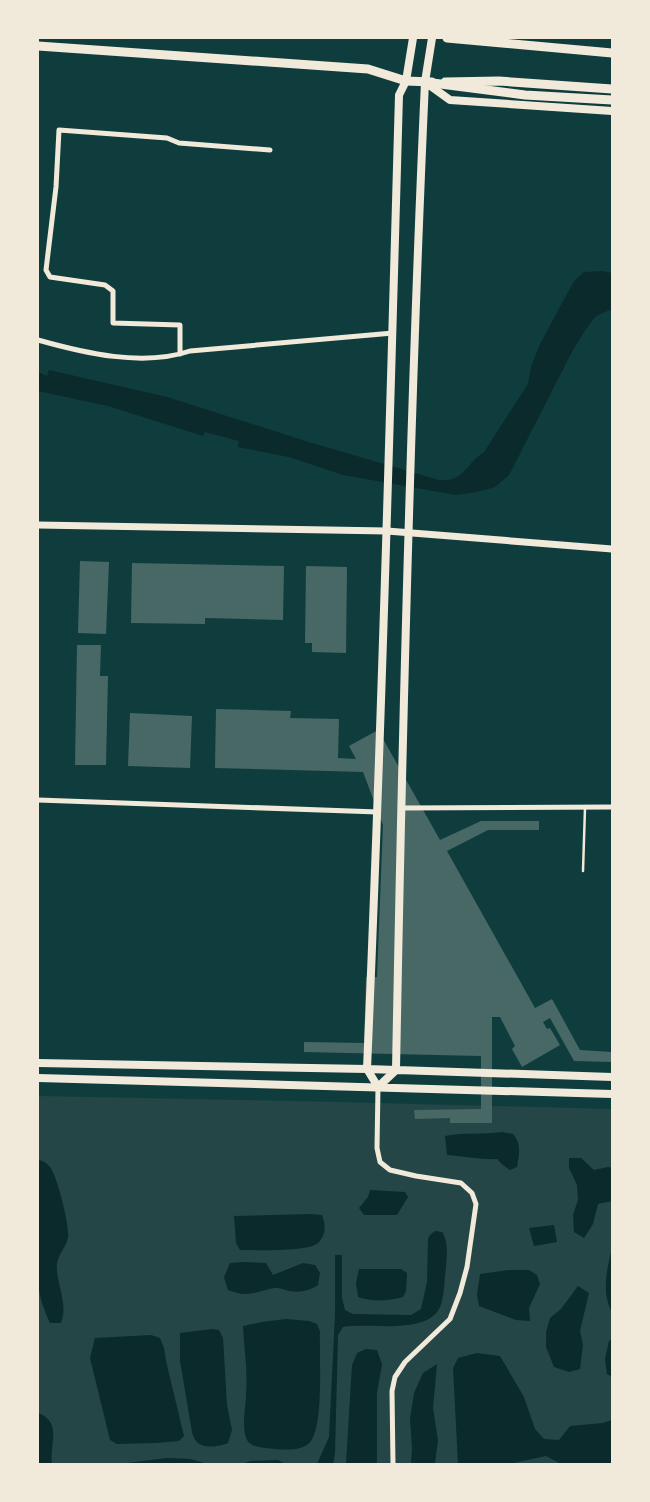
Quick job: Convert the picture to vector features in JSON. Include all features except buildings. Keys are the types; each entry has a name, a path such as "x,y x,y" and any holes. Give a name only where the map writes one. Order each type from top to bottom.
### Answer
{"main road":[{"path":"378,1087 367,1069 390,456 399,95 406,81 413,38"},
{"path":"378,1087 396,1070 411,464 425,82 432,38"},
{"path":"447,38 612,53"},
{"path":"38,46 368,69 406,81 499,81 612,89"},
{"path":"425,82 525,95 612,100"},
{"path":"425,82 450,100 612,111"},
{"path":"38,1063 367,1069 612,1078"},
{"path":"38,1078 612,1094"}],"street":[{"path":"180,354 180,325 113,323 113,291 105,285 50,277 46,270 56,186 59,130 167,138 179,143 270,150"},
{"path":"38,340 61,347 110,356 156,358 190,351 393,333"},
{"path":"38,525 387,531 612,549"},
{"path":"38,800 378,812"},
{"path":"401,808 612,808"},
{"path":"378,1087 377,1148 380,1162 390,1170 461,1183 472,1193 476,1204 467,1267 450,1319 405,1362 396,1377 392,1391 393,1464"}],"lane":[{"path":"583,872 584,808"}],"shaded area":[{"path":"602,271 612,273 612,309 596,316 586,329 573,350 509,475 495,487 477,492 456,495 343,475 289,457 238,447 239,441 205,432 203,436 108,406 38,391 38,372 47,376 49,370 167,397 312,443 439,480 448,480 460,475 484,452 528,384 531,367 540,344 574,281 584,272"},
{"path":"38,1096 612,1109 612,1464 38,1464"},
{"path":"502,1132 513,1134 519,1146 517,1167 510,1170 497,1159 447,1155 445,1136"},
{"path":"569,1158 581,1158 594,1170 612,1168 612,1201 598,1204 593,1224 584,1238 574,1232 573,1215 578,1200 577,1185 569,1168"},
{"path":"38,1160 46,1163 53,1172 67,1223 68,1238 57,1265 63,1303 61,1323 50,1323 42,1303 39,1287"},
{"path":"370,1190 405,1192 408,1197 397,1215 364,1215 359,1208 368,1197"},
{"path":"322,1215 325,1226 321,1240 313,1246 281,1250 240,1250 236,1243 234,1216"},
{"path":"554,1225 557,1242 534,1246 529,1228"},
{"path":"435,1231 442,1232 446,1242 447,1253 442,1300 440,1307 433,1316 423,1322 410,1325 343,1327 338,1335 335,1453 333,1464 317,1464 329,1437 335,1315 335,1255 342,1255 342,1298 345,1310 353,1314 411,1315 421,1309 427,1282 428,1239"},
{"path":"612,1248 612,1312 606,1289"},
{"path":"230,1263 266,1263 273,1275 303,1263 315,1265 320,1273 318,1285 301,1292 276,1288 241,1294 228,1290 224,1277"},
{"path":"359,1269 401,1269 407,1273 406,1291 403,1297 369,1300 358,1297 356,1283"},
{"path":"509,1270 529,1270 537,1275 540,1284 529,1308 530,1321 516,1320 479,1306 477,1295 480,1274"},
{"path":"578,1286 589,1293 580,1331 583,1345 580,1369 569,1372 554,1367 546,1347 546,1332 550,1318 561,1309"},
{"path":"286,1319 309,1321 317,1324 320,1331 320,1388 318,1419 315,1432 311,1441 304,1447 289,1450 252,1445 247,1440 244,1430 247,1377 243,1326"},
{"path":"212,1329 219,1330 223,1338 227,1405 232,1430 228,1443 217,1446 201,1445 194,1438 180,1361 180,1333"},
{"path":"151,1335 160,1338 164,1348 184,1436 179,1441 117,1444 110,1440 90,1358 95,1338"},
{"path":"612,1339 612,1377 607,1374 605,1359 609,1341"},
{"path":"366,1349 377,1350 382,1364 377,1393 377,1464 346,1464 352,1365 357,1353"},
{"path":"477,1353 500,1356 524,1397 535,1429 544,1439 559,1440 570,1426 603,1423 612,1420 612,1464 561,1464 546,1456 509,1464 458,1464 453,1368 458,1358"},
{"path":"437,1364 433,1408 438,1440 435,1463 411,1464 410,1419 414,1393 423,1373"},
{"path":"38,1413 46,1417 53,1428 52,1464 38,1464"},
{"path":"167,1458 190,1459 208,1464 119,1464"},
{"path":"278,1460 285,1464 241,1464 251,1461"}]}
